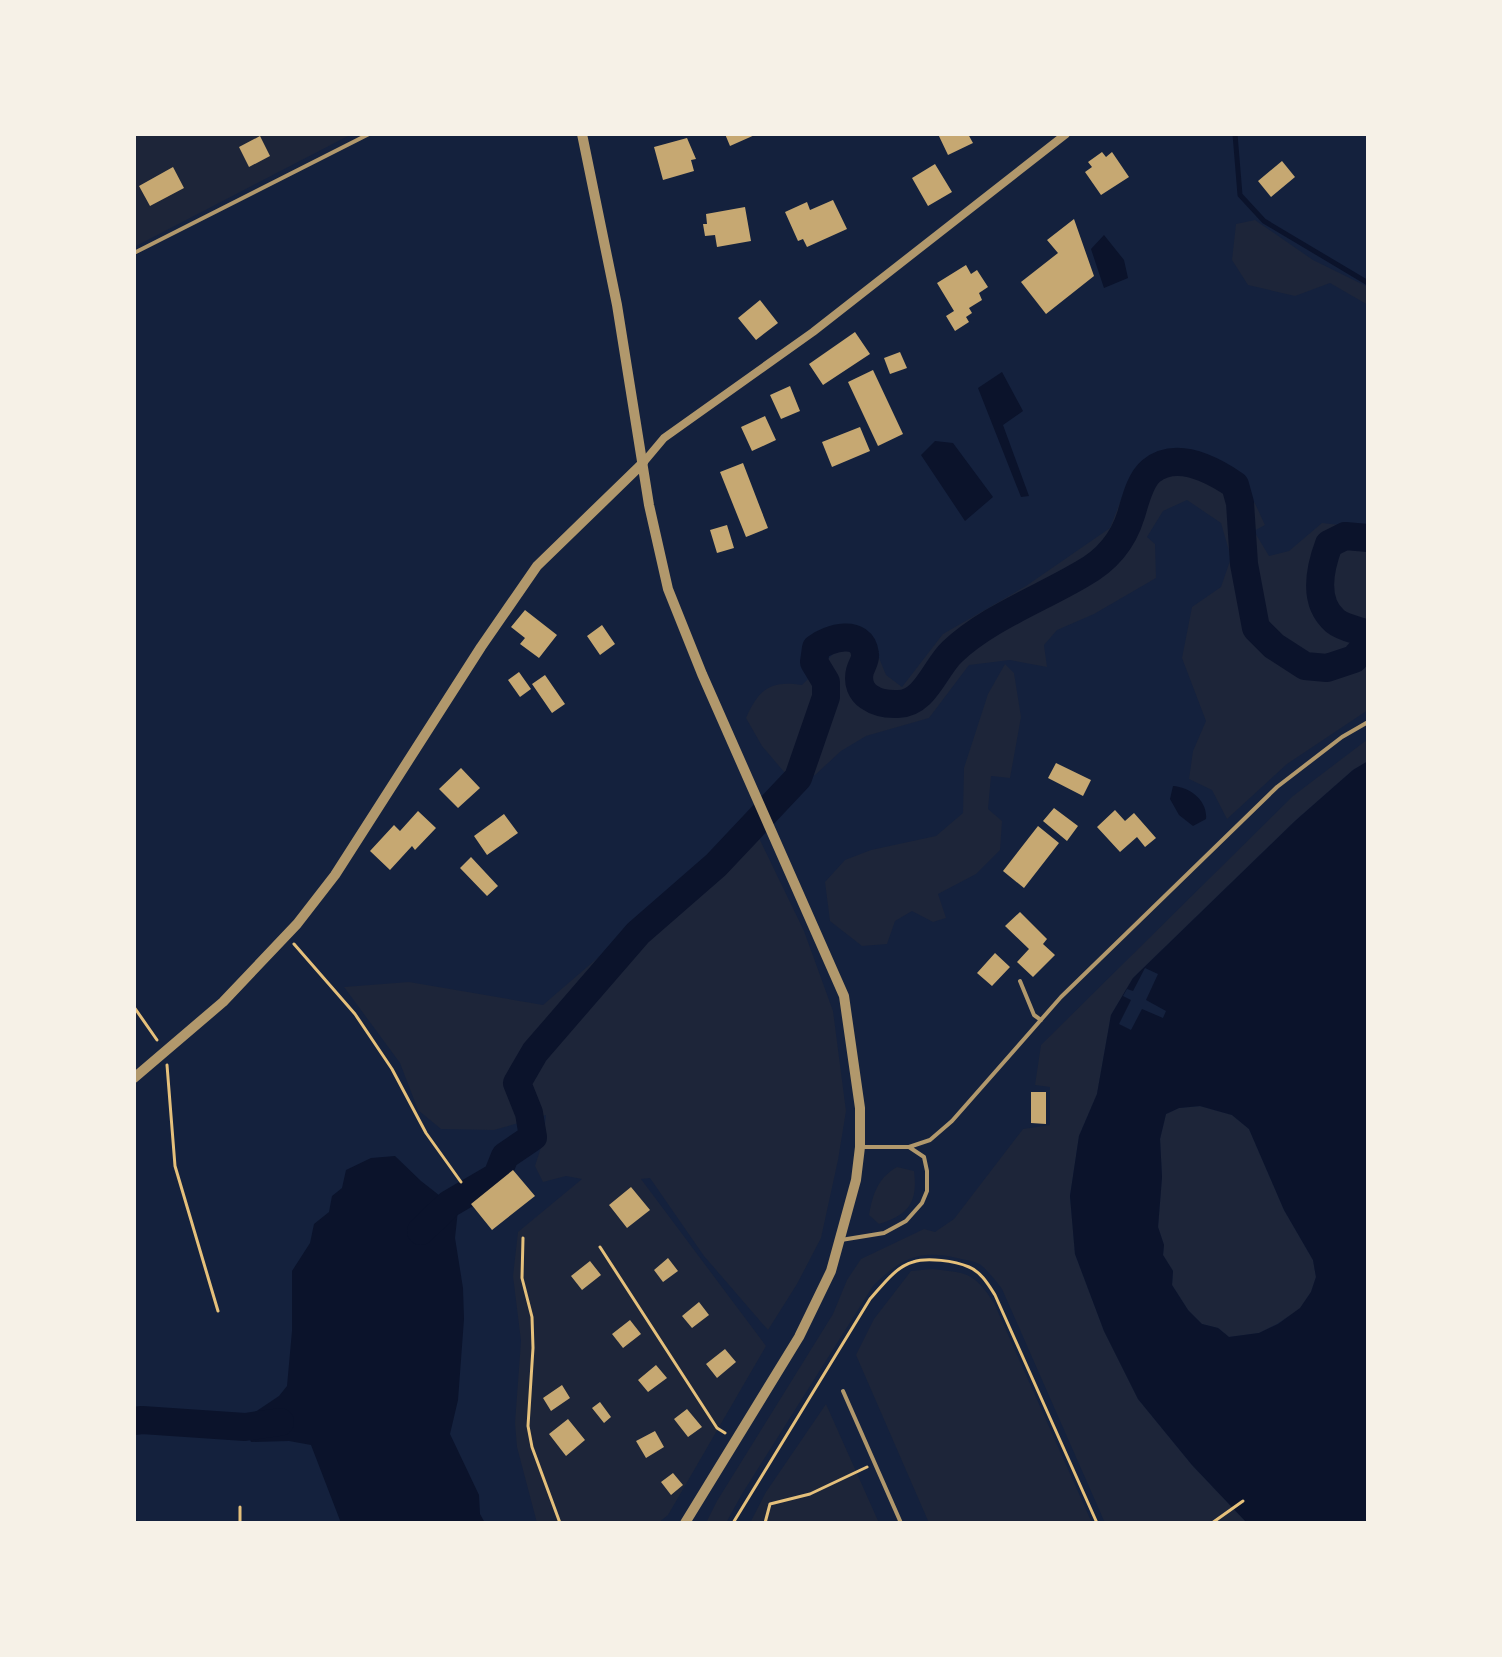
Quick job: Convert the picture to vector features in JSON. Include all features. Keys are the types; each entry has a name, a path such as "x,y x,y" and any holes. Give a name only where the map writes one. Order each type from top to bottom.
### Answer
{"street":[{"path":"582,134 617,305 649,505 668,589 844,996 857,1074 860,1147 856,1180 831,1271 813,1310 685,1523"},
{"path":"134,1078 223,1002 286,936 335,875 481,647 537,566 643,463 664,438 813,332 1066,134"}],"lane":[{"path":"134,253 369,134"},
{"path":"860,1147 909,1147 930,1140 952,1121 1061,997 1277,787 1342,737 1368,722"},
{"path":"1020,981 1034,1015 1041,1020"},
{"path":"841,1240 884,1233 906,1221 922,1203 927,1191 924,1157 909,1147"},
{"path":"843,1391 901,1523"}],"path":[{"path":"286,936 316,966 355,1014 392,1069 426,1133 461,1182"},
{"path":"134,1007 164,1051 170,1080 175,1166 218,1311"},
{"path":"523,1238 522,1278 532,1317 533,1348 528,1426 532,1447 560,1523"},
{"path":"600,1247 717,1428 735,1440"},
{"path":"733,1523 870,1299 890,1276 912,1262 935,1260 969,1267 983,1277 995,1295 1097,1523"},
{"path":"765,1523 770,1504 810,1494 875,1464"},
{"path":"1212,1523 1243,1501"},
{"path":"240,1507 240,1523"}],"shaded area":[{"path":"134,134 352,134 134,247"},
{"path":"1255,220 1313,260 1368,287 1368,305 1330,283 1295,296 1248,285 1232,260 1236,224"},
{"path":"1104,235 1124,260 1128,278 1104,288 1091,249"},
{"path":"1002,372 1023,411 1003,425 1029,496 1021,497 978,388"},
{"path":"935,441 953,443 993,497 965,521 921,455"},
{"path":"1172,453 1216,461 1236,474 1265,525 1254,531 1269,556 1289,551 1322,523 1368,528 1368,710 1287,764 1227,819 1212,790 1189,779 1193,751 1206,721 1182,658 1192,607 1221,587 1231,558 1221,523 1187,500 1163,511 1147,537 1155,544 1156,578 1094,614 1057,630 1044,645 1047,667 1010,660 969,665 929,718 866,736 841,751 815,775 785,773 762,746 746,718 761,693 782,684 802,685 833,654 871,638 886,675 902,687 943,634 1026,586 1110,528 1131,474"},
{"path":"1005,664 1014,673 1021,717 1010,778 991,776 988,809 1002,821 1000,850 976,874 938,894 946,918 933,922 912,911 895,921 887,944 862,946 830,921 825,882 845,860 871,850 936,836 963,813 964,768 988,694"},
{"path":"1368,739 1368,761 1353,770 1295,821 1133,978 1111,1015 1097,1094 1079,1136 1070,1196 1075,1254 1104,1331 1138,1399 1192,1465 1247,1523 1105,1523 1002,1289 979,1264 932,1255 901,1263 873,1286 726,1523 706,1523 833,1314 847,1280 861,1259 924,1229 935,1232 954,1219 1023,1129 1050,1125 1050,1087 1035,1085 1041,1045 1293,796"},
{"path":"1368,761 1368,1523 1247,1523 1192,1465 1138,1399 1104,1331 1075,1254 1070,1196 1079,1136 1097,1094 1111,1015 1133,978 1295,821 1353,770","holes":["1200,1106 1232,1115 1249,1129 1284,1210 1313,1260 1316,1277 1311,1292 1300,1308 1278,1324 1259,1333 1229,1337 1218,1328 1202,1324 1188,1310 1172,1285 1173,1271 1163,1255 1164,1245 1158,1227 1162,1177 1160,1139 1166,1114 1179,1108"]},
{"path":"1173,786 1197,796 1204,806 1206,819 1193,826 1179,815 1170,799"},
{"path":"759,838 804,931 833,1011 846,1111 821,1238 768,1330 704,1256 650,1178 641,1179 766,1346 668,1515 658,1523 537,1523 517,1447 515,1423 521,1341 513,1276 518,1232 582,1179 566,1176 543,1182 535,1166 543,1141 546,1115 494,1130 441,1129 418,1110 400,1063 344,987 409,982 543,1005 658,906 658,930"},
{"path":"1200,1106 1232,1115 1249,1129 1284,1210 1313,1260 1316,1277 1300,1309 1259,1333 1229,1337 1218,1328 1202,1324 1188,1310 1172,1285 1173,1271 1163,1255 1164,1245 1158,1227 1162,1177 1160,1139 1166,1114 1179,1108"},
{"path":"395,1156 458,1210 455,1238 463,1288 464,1319 458,1400 450,1434 479,1495 480,1514 485,1523 341,1523 311,1445 289,1441 251,1442 245,1427 249,1416 279,1396 287,1386 292,1331 292,1271 310,1243 314,1224 329,1212 332,1196 342,1188 346,1170 371,1158"},
{"path":"897,1167 914,1171 913,1199 898,1216 879,1224 869,1215 872,1200 881,1181"},
{"path":"932,1269 969,1276 981,1285 994,1303 1092,1523 929,1523 856,1355 874,1319 911,1271"},
{"path":"826,1404 879,1523 750,1523 766,1492"}],"pier":[{"path":"1145,968 1158,974 1146,1000 1166,1011 1163,1018 1142,1009 1131,1030 1119,1024 1131,1000 1123,996 1127,989 1133,991"}],"building":[{"path":"725,134 757,134 730,146"},
{"path":"938,134 968,134 973,143 948,155"},
{"path":"260,136 270,156 249,167 239,147"},
{"path":"687,138 696,159 691,160 694,171 663,180 654,147"},
{"path":"1102,152 1106,157 1112,152 1129,177 1101,195 1085,172 1092,167 1088,162"},
{"path":"1282,161 1295,177 1271,197 1258,181"},
{"path":"935,164 952,192 928,206 912,178"},
{"path":"173,167 184,188 150,206 139,186"},
{"path":"833,200 847,229 807,247 803,239 798,241 785,212 807,202 810,210"},
{"path":"745,207 751,241 717,247 715,235 705,236 703,224 707,224 706,214"},
{"path":"1074,219 1094,276 1046,314 1021,282 1058,253 1047,240"},
{"path":"966,265 971,274 977,270 988,287 979,293 982,300 969,308 972,313 966,317 969,322 955,331 946,316 954,311 937,283"},
{"path":"760,300 778,323 756,340 738,318"},
{"path":"855,332 870,354 823,385 809,364"},
{"path":"900,352 907,368 890,374 884,358"},
{"path":"873,370 903,434 878,446 848,382"},
{"path":"790,386 800,411 781,419 770,395"},
{"path":"765,416 776,440 752,451 741,427"},
{"path":"860,427 870,451 832,467 822,442"},
{"path":"743,463 768,528 746,537 720,472"},
{"path":"727,525 734,548 717,553 710,530"},
{"path":"525,610 557,635 539,658 520,644 525,638 511,627"},
{"path":"602,625 615,644 600,655 587,636"},
{"path":"519,672 531,689 520,697 508,680"},
{"path":"545,675 565,704 552,713 532,684"},
{"path":"1056,763 1091,780 1083,796 1048,778"},
{"path":"461,768 480,788 458,808 439,789"},
{"path":"1054,808 1078,826 1067,841 1043,821"},
{"path":"1115,810 1125,821 1134,813 1156,838 1145,847 1137,837 1120,852 1097,827"},
{"path":"418,811 436,828 415,850 412,846 390,870 370,851 394,825 400,831"},
{"path":"504,814 518,833 487,855 474,836"},
{"path":"1038,826 1059,843 1024,888 1003,871"},
{"path":"471,857 498,886 487,896 460,868"},
{"path":"1020,912 1047,939 1043,944 1055,955 1033,977 1017,962 1029,949 1005,926"},
{"path":"995,953 1010,967 992,986 977,973"},
{"path":"1031,1092 1046,1092 1046,1124 1031,1123"},
{"path":"513,1170 535,1196 492,1230 471,1204"},
{"path":"631,1187 650,1210 627,1228 609,1205"},
{"path":"668,1258 678,1271 663,1282 654,1270"},
{"path":"590,1261 601,1275 582,1290 571,1276"},
{"path":"699,1302 709,1315 692,1328 682,1316"},
{"path":"630,1320 641,1334 623,1348 612,1334"},
{"path":"725,1349 736,1362 717,1378 706,1364"},
{"path":"656,1365 667,1378 648,1392 638,1380"},
{"path":"562,1385 570,1398 551,1411 543,1398"},
{"path":"600,1402 611,1417 604,1423 592,1408"},
{"path":"687,1409 702,1427 688,1437 674,1419"},
{"path":"568,1419 585,1440 566,1456 549,1434"},
{"path":"655,1431 664,1447 646,1458 636,1441"},
{"path":"673,1473 683,1485 671,1495 661,1482"}],"waterway":[{"path":"1235,134 1240,195 1264,221 1368,283"},
{"path":"421,1231 449,1204 497,1176 505,1156 533,1137 529,1113 517,1083 535,1052 638,933 716,865 798,778 826,697 826,682 814,662 816,648 836,639 852,638 858,641 865,654 859,679 864,692 882,703 898,704 915,698 952,652 966,640 1099,563 1123,533 1147,475 1161,465 1183,462 1206,468 1235,485 1240,503 1244,564 1256,628 1274,646 1305,666 1327,668 1354,659 1368,643 1365,633 1338,623 1323,604 1320,584 1326,553 1329,544 1345,536 1368,538"},
{"path":"134,1421 245,1427 280,1422"}]}
